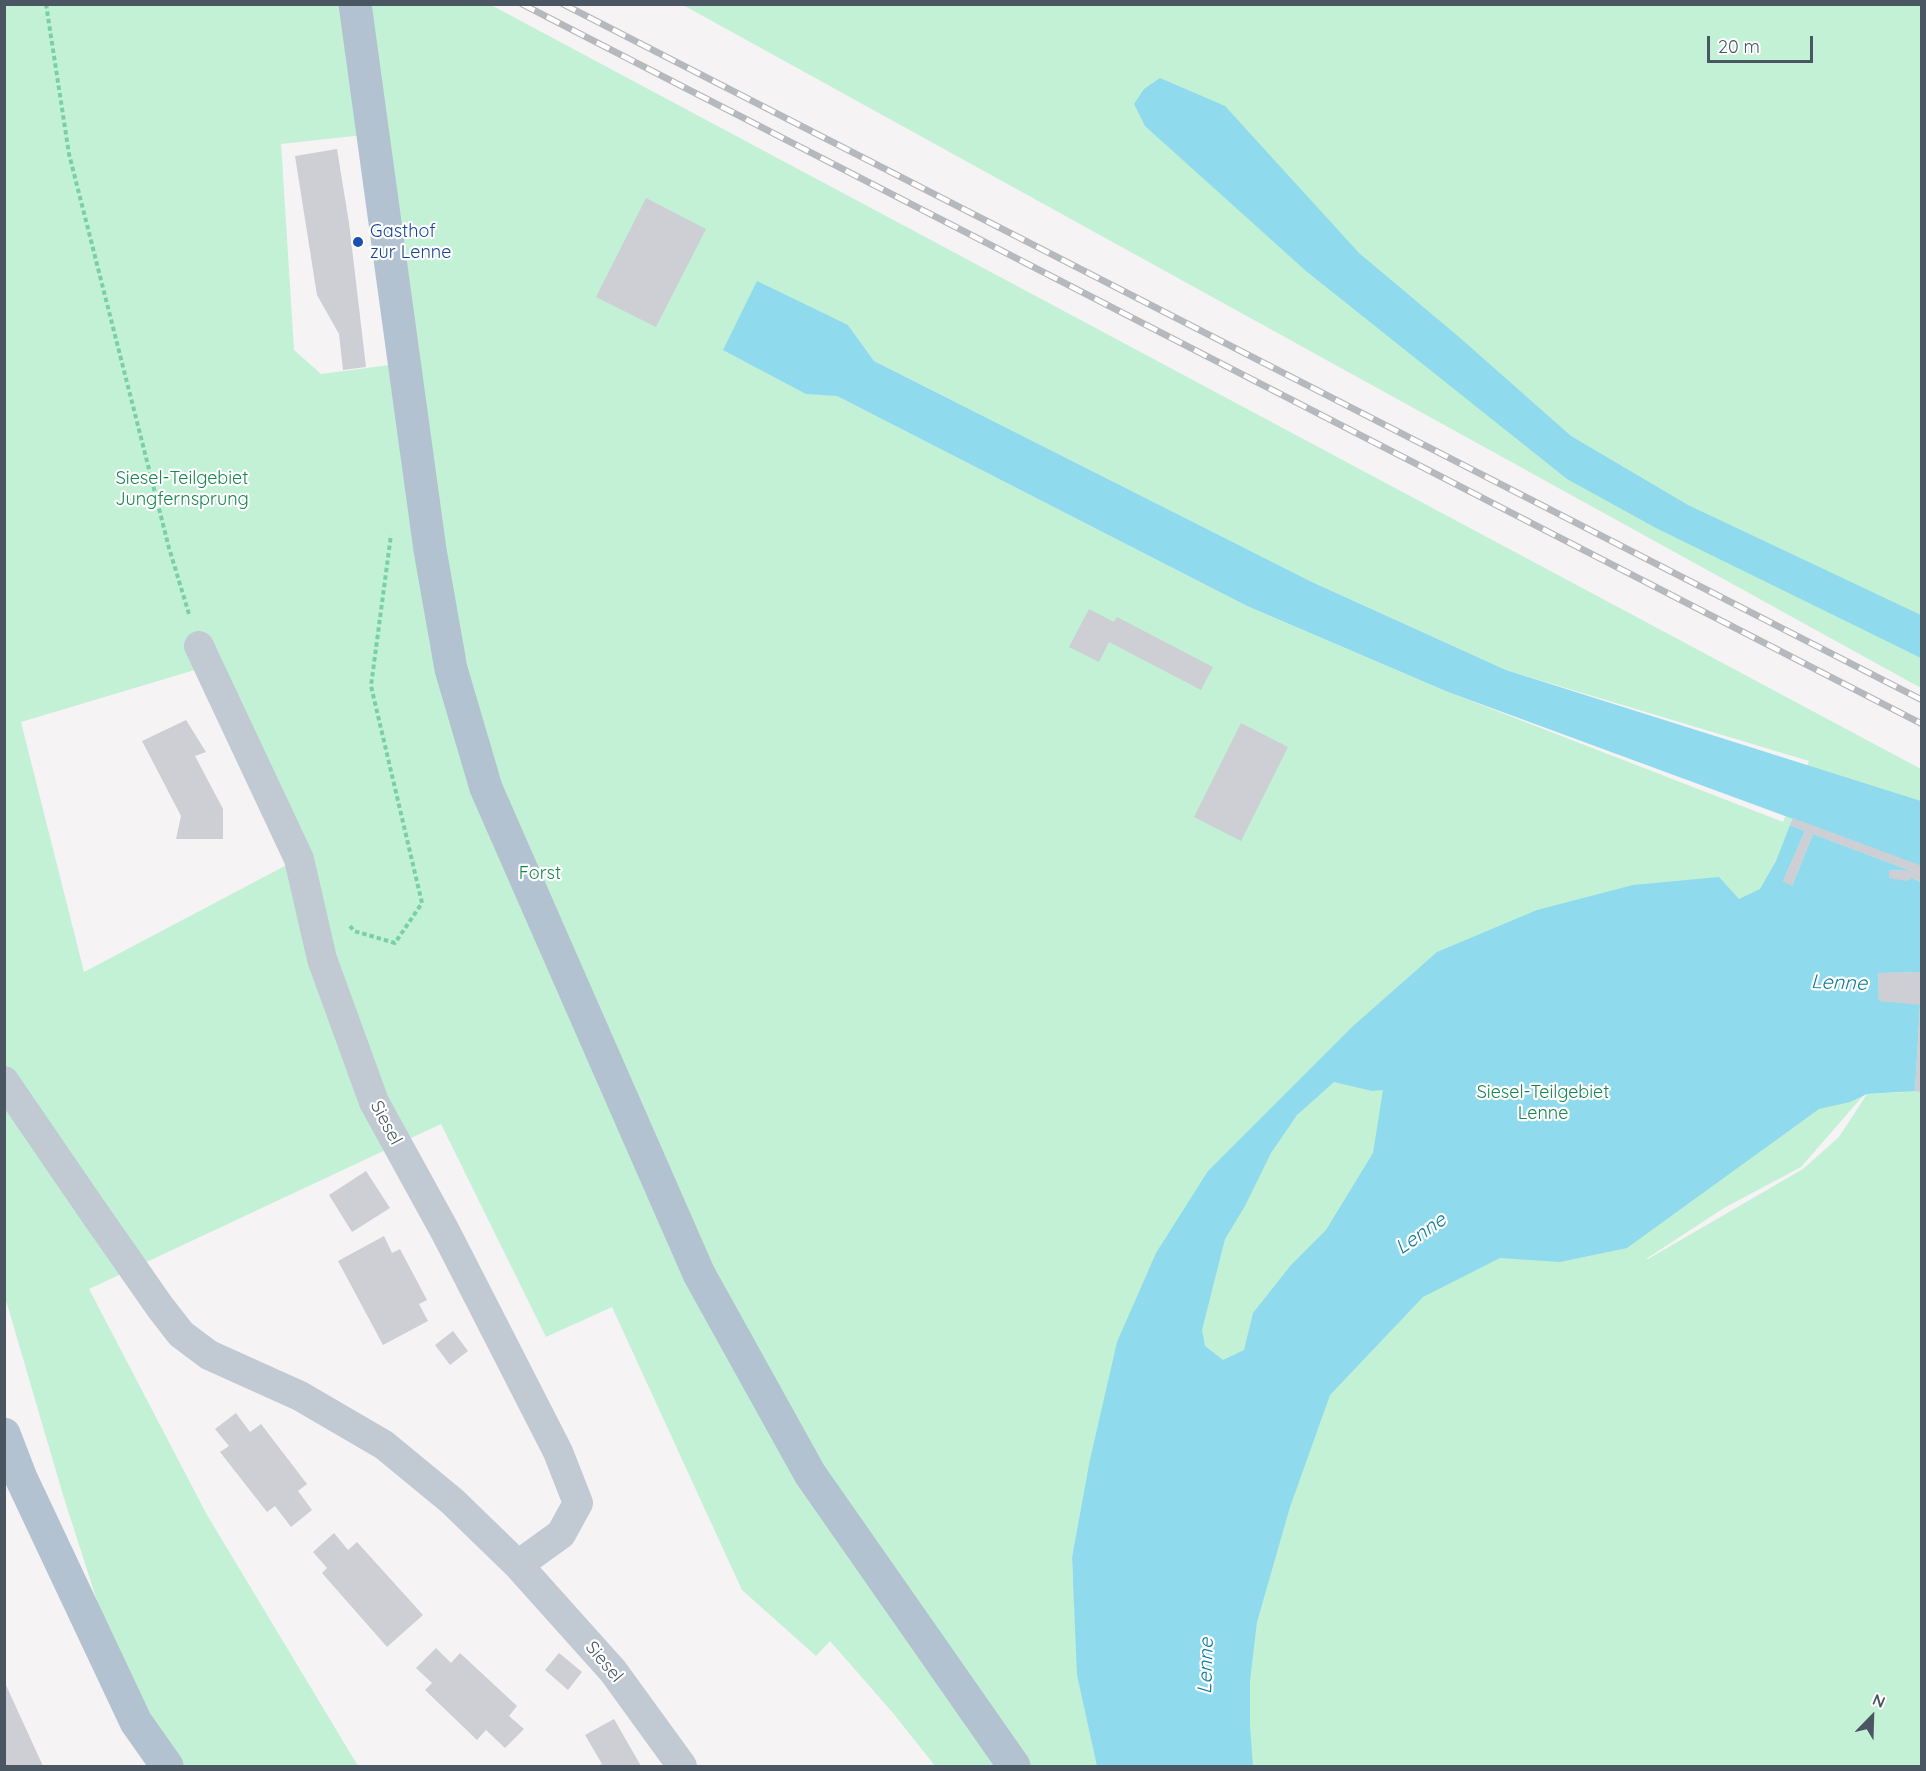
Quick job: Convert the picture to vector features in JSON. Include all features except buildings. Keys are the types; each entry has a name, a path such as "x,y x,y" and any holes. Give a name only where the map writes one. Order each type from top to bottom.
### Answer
{"main road":[{"path":"355,4 430,550 451,669 486,788 699,1274 810,1474 1014,1767"},
{"path":"4,1434 21,1478 136,1722 167,1767"}],"street":[{"name":"Siesel","path":"199,646 299,859 322,959 374,1102 446,1233 558,1452 578,1503 561,1534 518,1565"},
{"name":"Siesel","path":"4,1080 113,1240 181,1334 209,1355 300,1396 384,1445 452,1501 518,1565 613,1671 682,1767"}],"path":[{"path":"46,4 69,154 169,548 199,646"},
{"path":"347,922 354,931 395,943 422,903 371,686 391,533"}],"green space":[{"path":"5,5 491,5 1921,769 1921,1766 935,1766 893,1713 830,1641 816,1656 742,1590 612,1307 546,1337 441,1124 89,1289 207,1515 358,1766 167,1766 136,1722 63,1495 5,1297","holes":["372,134 405,363 321,374 294,350 281,144","848,325 874,361 1312,582 1506,670 1809,761 1783,822 1448,692 1247,606 837,396","208,666 298,859 84,972 21,722","1869,1089 1906,1092 1867,1094 1839,1137 1803,1169 1646,1259 1724,1208 1801,1167","1089,1464 1073,1580 1072,1557"]},
{"path":"683,5 1921,5 1921,688"}],"water":[{"path":"1160,78 1225,106 1359,253 1571,436 1688,505 1921,615 1921,658 1656,528 1567,479 1306,271 1145,126 1134,104 1144,89"},
{"path":"757,281 848,325 874,361 1312,582 1506,670 1921,801 1921,866 1448,692 1247,606 837,396 806,394 723,350"},
{"name":"Siesel-Teilgebiet Lenne","path":"1790,825 1805,831 1783,881 1792,886 1813,834 1911,871 1889,870 1889,878 1912,878 1921,882 1920,972 1878,973 1879,1001 1920,1004 1915,1091 1867,1094 1850,1102 1819,1109 1627,1248 1560,1262 1500,1258 1423,1297 1330,1395 1290,1507 1257,1622 1250,1681 1253,1766 1097,1766 1077,1675 1072,1557 1089,1464 1117,1342 1156,1253 1208,1171 1352,1027 1437,952 1537,910 1633,885 1719,877 1739,899 1760,889 1776,861","holes":["1334,1082 1372,1091 1383,1090 1373,1153 1326,1230 1291,1265 1253,1313 1244,1350 1223,1360 1205,1346 1202,1330 1225,1239 1245,1206 1271,1153 1297,1115"]}],"railway":[{"path":"522,4 1922,724"},
{"path":"563,4 1922,700"}],"place":[{"name":"Gasthof zur Lenne","path":"358,242"}],"park label":[{"name":"Siesel-Teilgebiet Jungfernsprung","path":"182,489"},
{"name":"Forst","path":"540,874"}],"water label":[{"name":"Lenne","path":"1839,983"},
{"name":"Lenne","path":"1421,1234"},
{"name":"Lenne","path":"1206,1666"}]}
